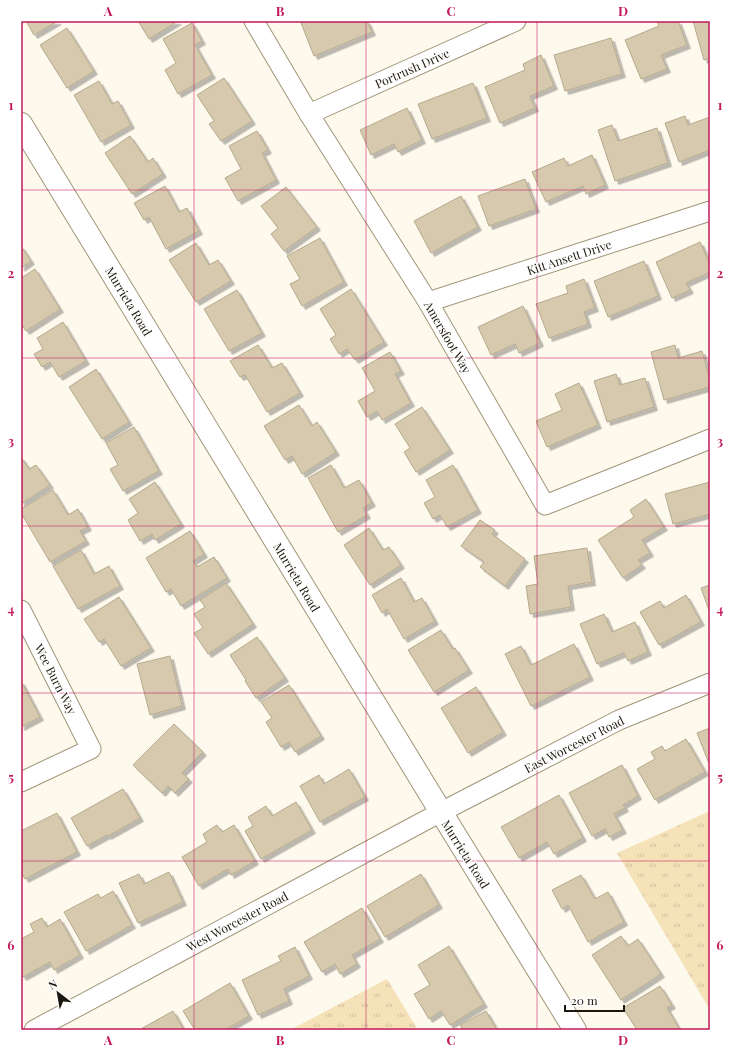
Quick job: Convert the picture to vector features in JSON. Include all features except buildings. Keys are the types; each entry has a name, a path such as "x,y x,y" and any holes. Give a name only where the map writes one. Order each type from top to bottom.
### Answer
{"main road":[{"name":"Murrieta Road","path":"21,124 575,1030"}],"street":[{"name":"Amersfoot Way","path":"254,21 309,114 428,302 545,504 710,439"},
{"name":"Portrush Drive","path":"309,114 516,21"},
{"name":"Kitt Ansett Drive","path":"428,302 710,211"},
{"name":"Wee Burn Way","path":"21,610 91,749 21,782"},
{"name":"East Worcester Road","path":"441,812 619,720 710,683"},
{"name":"West Worcester Road","path":"34,1030 441,812"}],"green space":[{"path":"710,811 710,1010 617,853"},
{"path":"387,979 418,1030 290,1030"}]}
